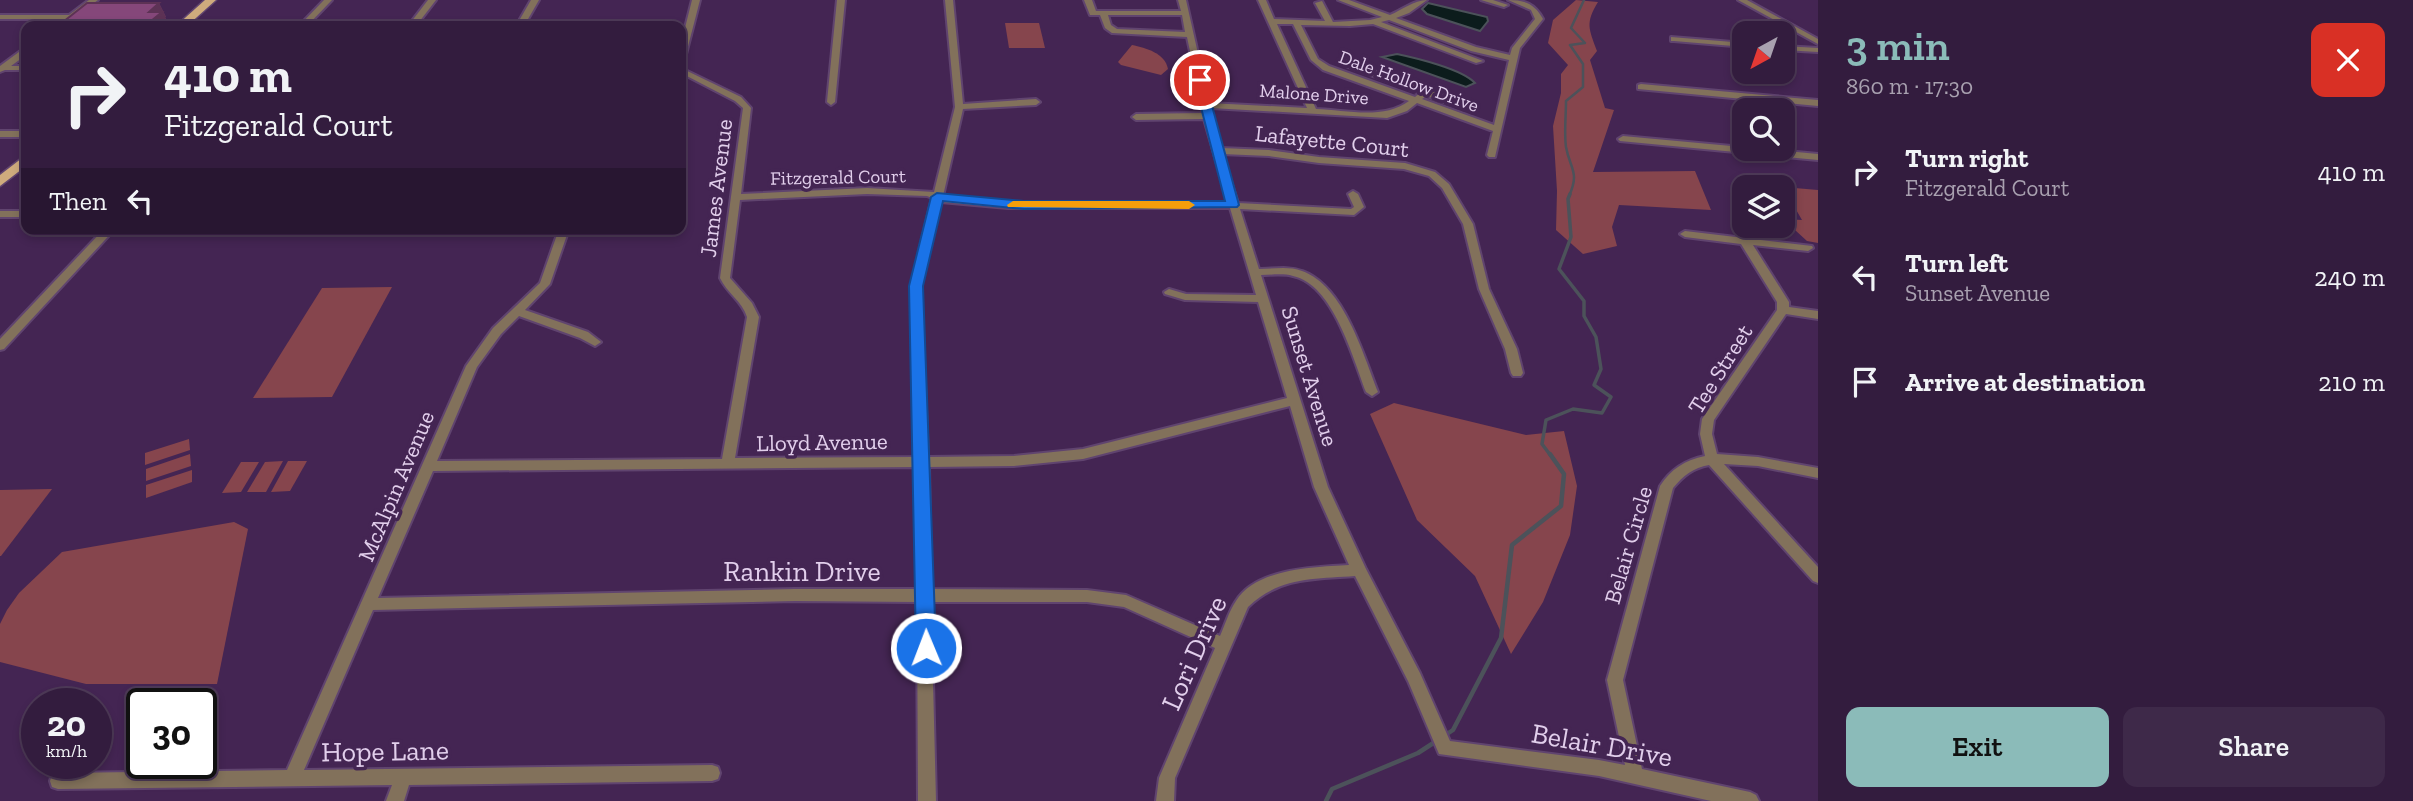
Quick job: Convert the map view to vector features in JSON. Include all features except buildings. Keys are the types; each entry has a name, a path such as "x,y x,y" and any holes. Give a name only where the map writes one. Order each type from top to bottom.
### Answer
{"main road":[{"path":"187,21 211,0"},
{"path":"0,182 21,163"}],"street":[{"path":"65,21 94,0"},
{"path":"308,21 328,0"},
{"path":"416,21 432,0"},
{"path":"523,21 535,0"},
{"path":"686,39 696,0"},
{"path":"831,102 841,0"},
{"path":"927,801 925,597 916,286 959,107 949,0"},
{"path":"1088,0 1093,13 1185,13"},
{"name":"Sunset Avenue","path":"1182,0 1217,151 1321,487 1445,748"},
{"path":"1262,0 1313,111"},
{"path":"1342,0 1474,49 1513,58"},
{"path":"1271,21 1376,23 1391,19 1423,0"},
{"path":"1485,0 1508,2 1534,9 1539,19 1519,44 1513,58 1492,155"},
{"path":"1742,0 1818,42"},
{"path":"1319,4 1329,23"},
{"path":"1103,13 1108,26 1119,32 1189,35"},
{"path":"0,17 71,17"},
{"name":"Dale Hollow Drive","path":"1295,21 1320,65 1496,129"},
{"path":"1376,23 1479,61"},
{"path":"1674,40 1732,44"},
{"path":"1796,49 1818,50"},
{"path":"2,69 21,55"},
{"path":"1342,63 1455,103"},
{"path":"2,69 21,68"},
{"name":"James Avenue","path":"686,73 738,99 747,108 725,278 729,288 748,305 753,317 729,464"},
{"path":"1641,87 1818,103"},
{"path":"1416,101 1425,93"},
{"name":"Malone Drive","path":"1207,111 1313,111 1387,115 1399,112 1416,101"},
{"path":"959,107 1036,102"},
{"path":"1136,117 1207,111"},
{"path":"0,134 21,134"},
{"path":"1623,139 1818,158"},
{"name":"Lafayette Court","path":"1217,151 1269,153 1319,160 1405,166 1432,174 1446,186 1468,224 1484,289 1511,349 1517,373"},
{"name":"Fitzgerald Court","path":"737,197 867,191 928,193 937,197 1016,205 1233,205 1354,212 1359,207 1353,194"},
{"path":"0,214 21,214"},
{"path":"1685,233 1808,248"},
{"path":"0,346 104,235"},
{"name":"McAlpin Avenue","path":"292,779 472,366 497,331 545,284 563,235"},
{"path":"1745,241 1783,302 1783,310 1818,315"},
{"path":"1254,272 1297,273 1320,284 1330,303 1341,313 1372,392"},
{"path":"1170,292 1185,297 1263,299"},
{"name":"Tee Street","path":"1712,459 1705,432 1708,419 1783,310"},
{"path":"519,312 584,335 595,342"},
{"name":"Lloyd Avenue","path":"429,466 1014,461 1083,454 1294,401"},
{"name":"Belair Circle","path":"1636,775 1616,693 1617,667 1667,486 1673,475 1693,461 1733,458 1818,473"},
{"path":"1712,459 1818,577"},
{"name":"Lori Drive","path":"1165,801 1167,778 1242,603 1258,588 1288,577 1359,570"},
{"name":"Rankin Drive","path":"370,604 782,596 1104,597 1126,601 1223,645"},
{"name":"Belair Drive","path":"1445,748 1636,775 1750,801"},
{"name":"Hope Lane","path":"58,781 712,773"},
{"path":"395,801 403,777"}],"shaded area":[{"path":"1576,0 1598,2 1590,21 1597,51 1590,60 1605,108 1614,110 1593,172 1695,171 1711,210 1619,205 1612,227 1617,246 1583,254 1556,230 1557,191 1553,126 1561,93 1561,74 1568,65 1548,43 1553,20"},
{"path":"1428,3 1487,17 1488,21 1480,31 1427,14 1422,9"},
{"path":"1005,23 1039,23 1045,48 1009,48"},
{"path":"1132,45 1159,55 1168,69 1161,75 1121,65 1118,62"},
{"path":"1397,54 1450,69 1475,83 1466,87 1382,57"},
{"path":"1795,188 1818,190 1818,243 1807,241 1795,230 1795,220 1802,220 1795,208"},
{"path":"392,287 332,397 253,398 322,288"},
{"path":"1394,403 1526,435 1564,431 1577,486 1570,535 1543,602 1511,654 1475,576 1417,520 1370,414"},
{"path":"189,439 190,450 145,465 145,453"},
{"path":"190,454 191,466 146,481 146,469"},
{"path":"283,461 266,492 247,492 265,462"},
{"path":"288,461 307,461 290,491 271,492"},
{"path":"241,462 259,462 241,492 222,493"},
{"path":"192,470 192,482 146,498 146,485"},
{"path":"52,489 1,556 0,556 0,490"},
{"path":"234,522 248,529 217,684 86,684 0,662 0,624 7,610 19,593 62,552"}],"waterway":[{"path":"1569,196 1574,176 1565,142 1566,101 1583,87 1583,64 1570,45 1585,43 1571,28 1584,0"},
{"path":"1551,456 1542,444 1546,420 1573,409 1602,413 1611,397 1594,385 1601,369 1596,337 1584,316 1584,301 1559,269 1571,237 1568,199 1570,194"},
{"path":"1444,736 1453,730 1501,638 1512,545 1561,506 1564,474 1550,454"},
{"path":"1326,801 1332,789 1418,753 1438,740"}],"slow traffic":[{"path":"1013,205 1189,205"}],"route":[{"path":"926,648 916,286 937,197 1008,205 1233,205 1214,142 1200,80"}]}
